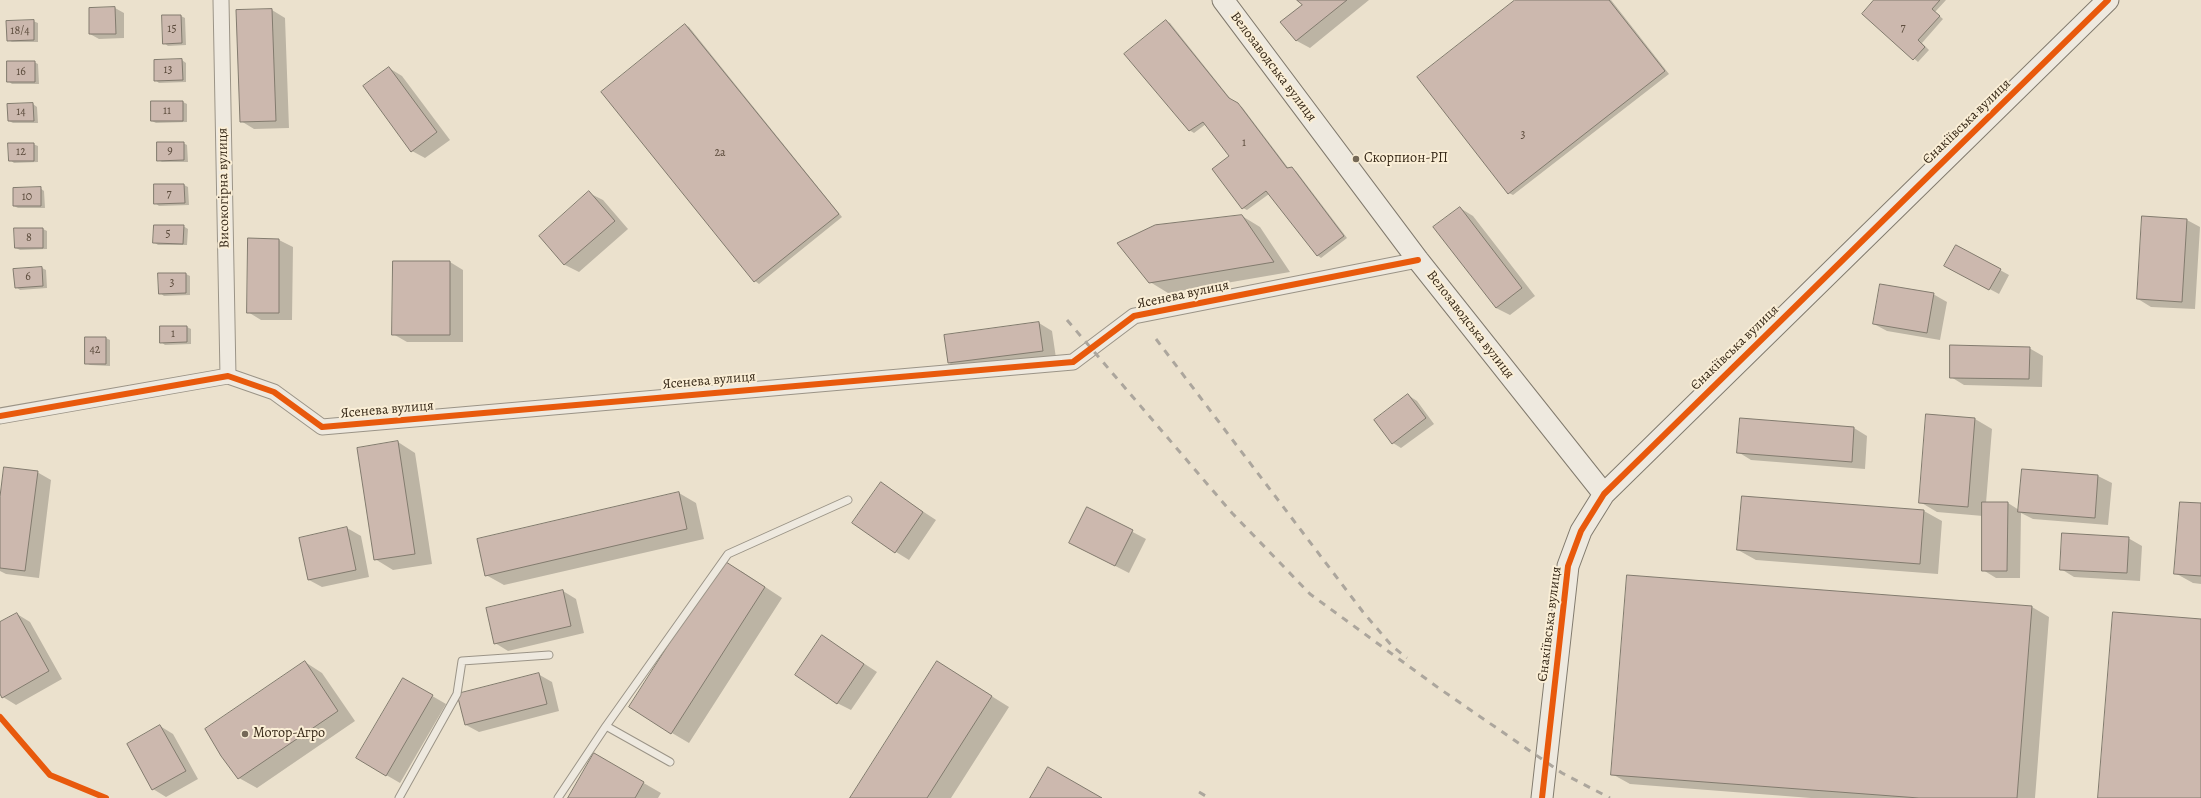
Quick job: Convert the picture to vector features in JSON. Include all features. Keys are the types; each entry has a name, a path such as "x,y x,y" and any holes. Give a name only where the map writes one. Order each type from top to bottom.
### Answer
{"street":[{"name":"Високогірна вулиця","path":"221,0 228,376"},
{"name":"Велозаводська вулиця","path":"1223,0 1418,260 1604,494"},
{"name":"Єнакіївська вулиця","path":"1542,798 1568,566 1581,531 1604,494 2108,0"},
{"name":"Ясенева вулиця","path":"0,416 228,376 274,392 322,427 1073,362 1134,316 1418,260"}],"lane":[{"path":"558,798 606,726 728,554 848,500"},
{"path":"399,798 457,694 462,661 549,655"},
{"path":"606,726 670,762"}],"building":[{"path":"1297,0 1347,0 1296,41 1280,22 1302,5"},
{"path":"1515,0 1609,0 1665,71 1508,194 1417,77"},
{"path":"1874,0 1940,0 1932,9 1940,16 1918,40 1925,47 1913,60 1862,14"},
{"path":"115,7 116,34 89,34 89,8"},
{"path":"272,9 276,121 240,122 236,10"},
{"path":"162,15 181,15 182,43 163,44"},
{"path":"34,20 34,40 7,41 6,21"},
{"path":"1166,20 1229,98 1238,103 1287,168 1292,167 1344,236 1317,256 1266,191 1242,209 1212,169 1229,156 1203,122 1189,131 1124,54"},
{"path":"685,24 839,214 754,282 601,92"},
{"path":"182,59 183,80 154,81 154,60"},
{"path":"7,61 35,61 35,82 7,82"},
{"path":"389,67 437,132 411,152 363,86"},
{"path":"151,101 183,101 183,121 151,121"},
{"path":"33,103 34,121 8,121 7,104"},
{"path":"157,142 184,142 184,160 157,161"},
{"path":"8,143 34,143 34,161 9,161"},
{"path":"154,184 184,184 185,203 154,204"},
{"path":"41,187 41,206 13,206 13,188"},
{"path":"589,191 615,221 564,265 539,236"},
{"path":"1460,207 1522,288 1496,308 1433,227"},
{"path":"1242,215 1274,262 1149,283 1117,243 1155,225"},
{"path":"2142,216 2187,219 2182,302 2137,299"},
{"path":"154,225 184,225 183,244 153,243"},
{"path":"14,228 43,228 43,248 15,248"},
{"path":"248,238 279,239 279,313 247,313"},
{"path":"1956,245 2001,269 1989,290 1944,266"},
{"path":"393,261 450,261 450,335 392,335"},
{"path":"42,267 43,286 15,288 13,269"},
{"path":"158,273 186,273 186,293 159,294"},
{"path":"1880,284 1934,293 1927,333 1873,324"},
{"path":"1039,322 1043,351 948,363 944,335"},
{"path":"160,326 187,326 187,342 160,343"},
{"path":"85,337 106,337 106,364 85,364"},
{"path":"1950,345 2030,347 2029,379 1950,378"},
{"path":"1408,394 1426,418 1392,444 1374,420"},
{"path":"1926,414 1975,418 1968,507 1919,503"},
{"path":"1740,418 1854,427 1852,462 1737,453"},
{"path":"398,441 415,554 374,560 357,448"},
{"path":"4,467 38,471 25,571 0,568 0,497"},
{"path":"2022,469 2098,475 2095,518 2018,512"},
{"path":"881,482 923,512 895,553 852,523"},
{"path":"679,492 687,529 485,576 477,539"},
{"path":"1742,496 1924,510 1920,564 1737,550"},
{"path":"1982,502 2008,502 2007,571 1982,571"},
{"path":"2180,502 2201,503 2201,576 2174,574"},
{"path":"1087,507 1133,530 1115,566 1069,543"},
{"path":"347,527 356,570 308,580 299,538"},
{"path":"2062,533 2129,537 2127,573 2060,570"},
{"path":"723,560 765,587 671,734 629,707"},
{"path":"1627,575 2032,606 2017,798 1919,798 1611,775"},
{"path":"563,590 571,626 494,644 486,608"},
{"path":"2113,612 2201,619 2201,798 2098,798"},
{"path":"17,613 49,671 2,698 0,694 0,622"},
{"path":"822,635 864,664 837,704 795,675"},
{"path":"305,661 338,711 238,779 221,756 205,729"},
{"path":"937,661 992,696 927,798 850,798"},
{"path":"539,673 547,704 465,725 457,694"},
{"path":"403,678 433,695 386,776 356,758"},
{"path":"160,725 186,771 152,790 127,744"},
{"path":"594,753 644,782 635,798 568,798"},
{"path":"1048,767 1102,798 1030,798"}],"railway":[{"path":"1067,320 1232,513 1310,594 1440,689 1562,773 1610,798"},
{"path":"1156,339 1363,612 1392,646 1407,658"},
{"path":"1199,792 1209,798"}],"cycle path":[{"path":"1542,798 1568,566 1581,531 1604,494 2108,0"},
{"path":"0,416 228,376 274,392 322,427 1073,362 1134,316 1418,260"},
{"path":"0,717 50,775 106,798"}],"place":[{"name":"Скорпион-РП","path":"1356,159"},
{"name":"Мотор-Агро","path":"245,734"}]}
